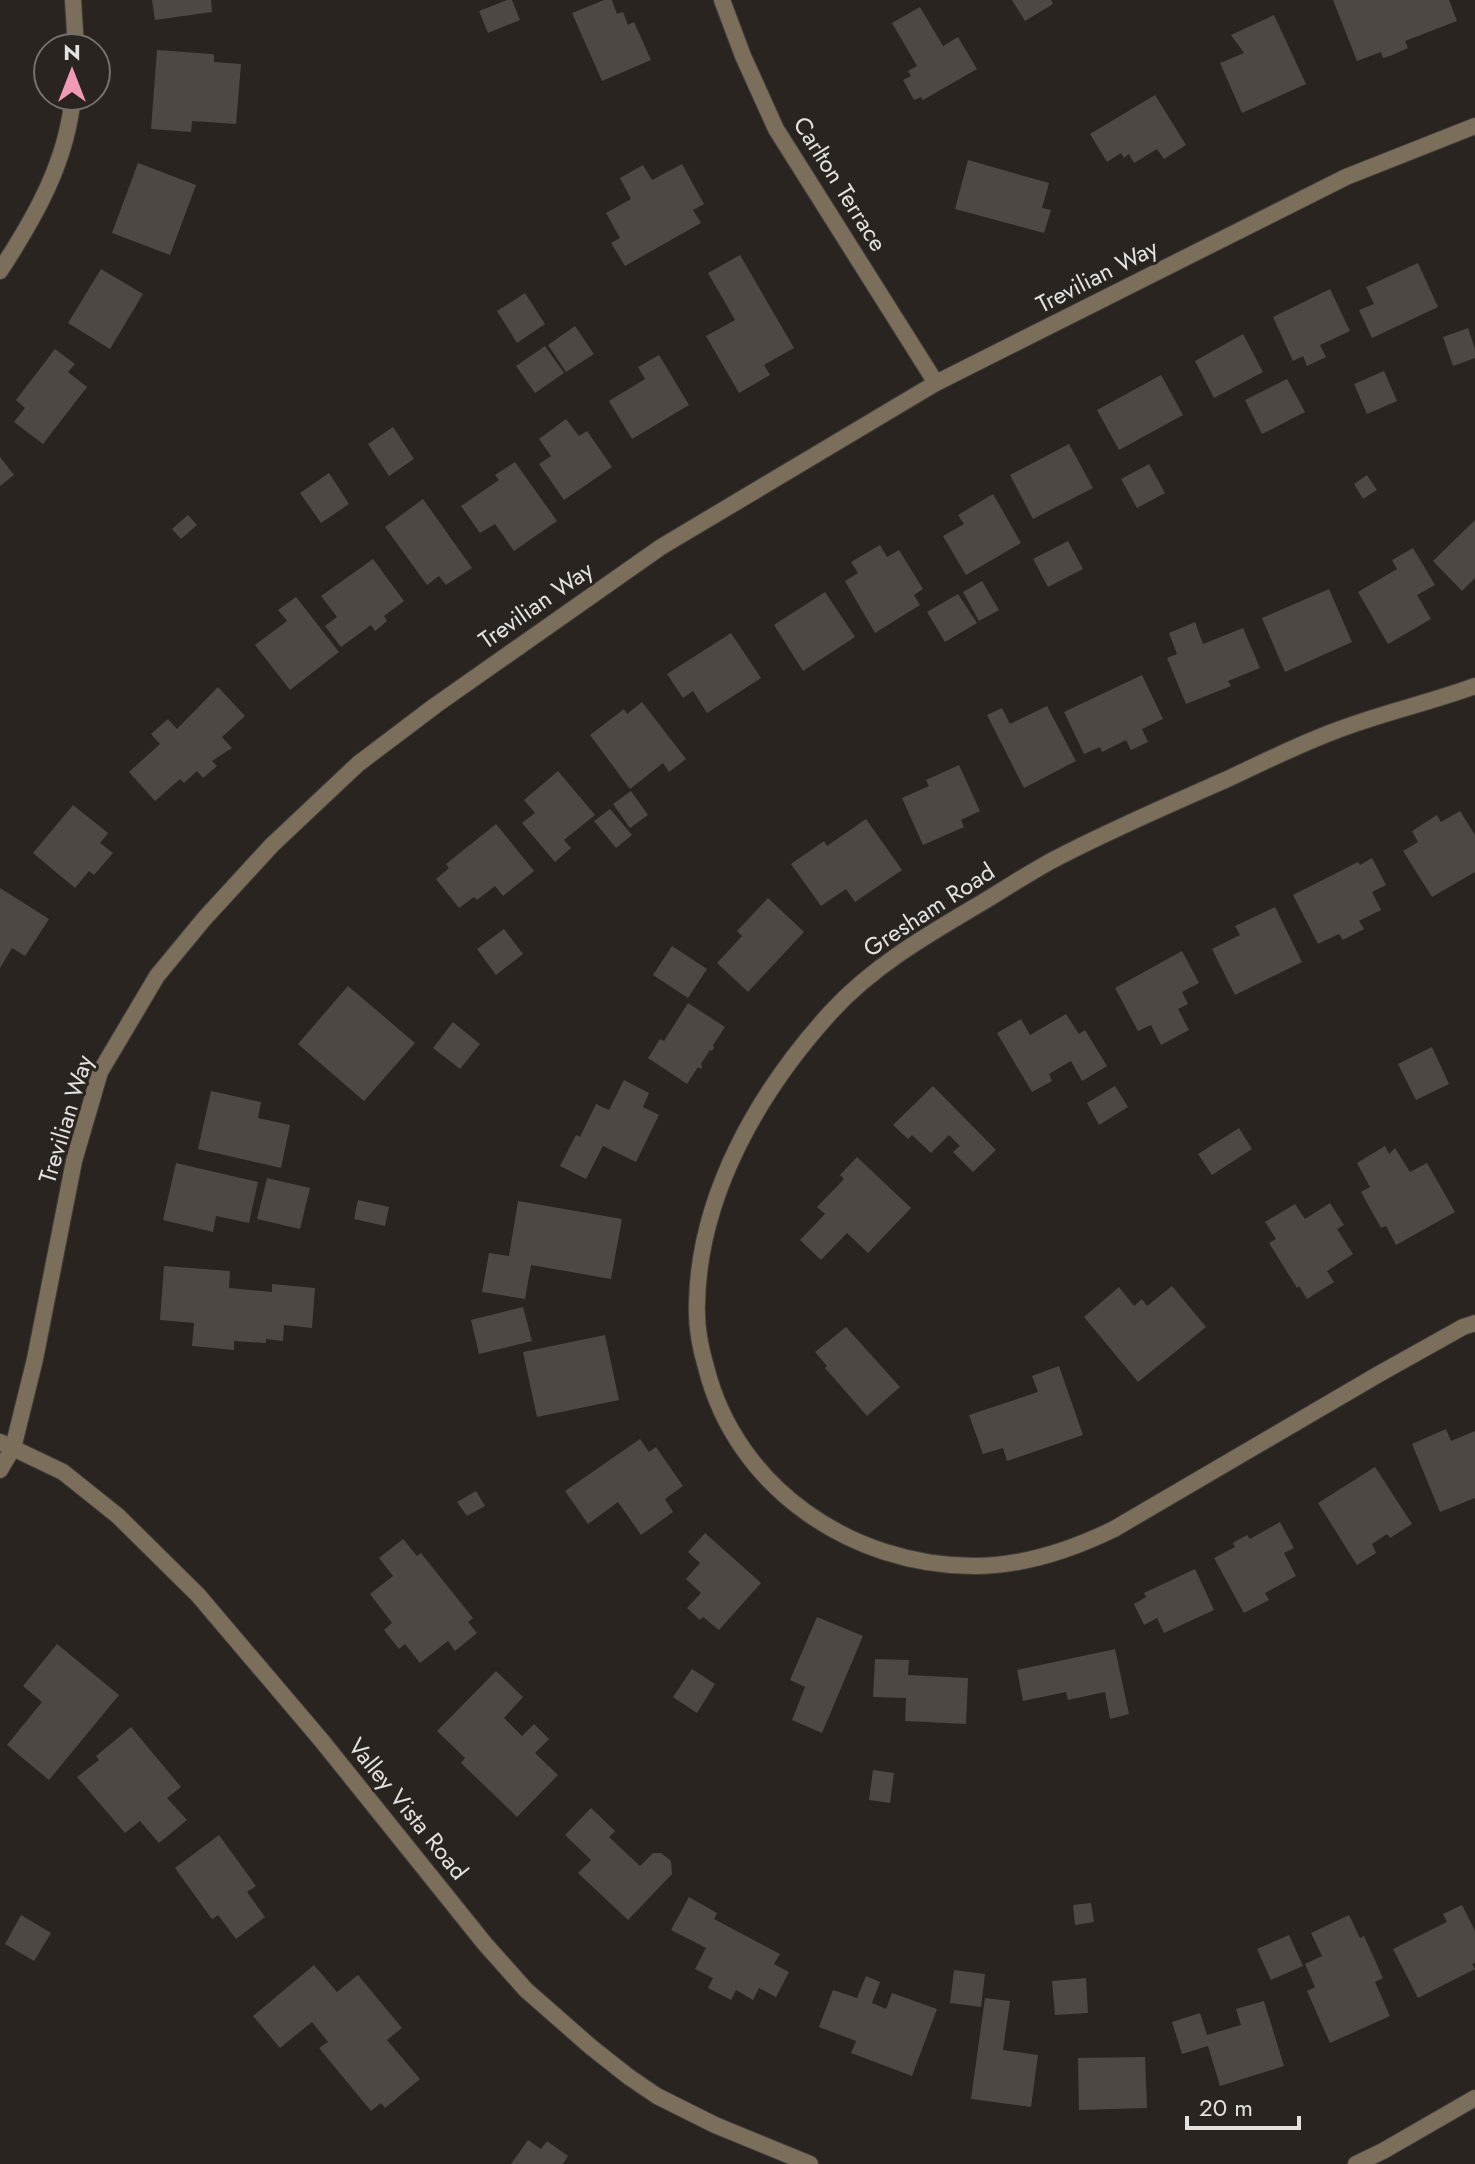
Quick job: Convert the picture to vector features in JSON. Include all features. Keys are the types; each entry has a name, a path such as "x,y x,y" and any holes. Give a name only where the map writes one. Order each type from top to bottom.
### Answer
{"street":[{"path":"73,0 75,32"},
{"name":"Carlton Terrace","path":"722,0 776,129 936,383"},
{"path":"0,271 31,224 51,181 65,142 70,112"},
{"name":"Trevilian Way","path":"0,1470 35,1359 74,1161 100,1072 157,976 204,919 272,845 358,764 436,705 661,547 936,383 1346,177 1475,126"},
{"name":"Gresham Road","path":"1475,686 1330,732 1139,818 1052,861 911,945 871,975 835,1008 802,1045 746,1131 713,1212 701,1255 696,1305 700,1346 719,1409 753,1464 790,1501 820,1523 873,1550 917,1561 975,1566 1041,1558 1114,1529 1379,1374 1475,1323"},
{"name":"Valley Vista Road","path":"6,1445 63,1472 118,1516 198,1595 526,1990 591,2047 657,2096 715,2125 810,2164"},
{"path":"1356,2164 1475,2098"}],"building":[{"path":"152,0 211,0 212,12 155,20"},
{"path":"512,0 520,20 488,33 479,11"},
{"path":"604,0 612,0 617,14 623,12 628,25 634,22 651,60 602,81 572,13"},
{"path":"1012,0 1051,0 1053,4 1025,21"},
{"path":"1333,0 1449,0 1457,21 1405,41 1408,48 1390,56 1383,58 1381,52 1357,61"},
{"path":"920,7 943,46 958,37 977,69 923,100 921,97 914,100 903,80 911,76 908,71 917,66 892,23"},
{"path":"1274,15 1306,84 1242,113 1220,63 1244,53 1231,35"},
{"path":"157,50 212,54 214,62 241,64 236,124 192,121 191,132 151,129"},
{"path":"1155,95 1186,145 1164,159 1157,149 1134,163 1129,154 1124,158 1121,153 1107,162 1090,134"},
{"path":"968,160 1049,183 1042,208 1051,210 1044,233 955,209"},
{"path":"138,163 196,185 170,255 112,233"},
{"path":"682,164 704,204 693,210 701,223 625,266 611,243 620,238 606,213 631,199 620,178 643,165 652,180"},
{"path":"740,255 794,348 764,365 770,375 739,393 706,336 735,320 708,273"},
{"path":"1418,263 1438,307 1372,338 1359,310 1374,304 1366,287"},
{"path":"101,269 143,294 110,349 68,323"},
{"path":"1330,289 1350,331 1320,345 1326,357 1307,366 1303,356 1293,361 1273,317"},
{"path":"525,293 545,324 517,343 497,311"},
{"path":"575,326 594,354 566,372 548,345"},
{"path":"1468,328 1475,358 1453,366 1443,337"},
{"path":"1243,334 1263,372 1214,398 1195,361"},
{"path":"545,346 564,373 535,393 516,366"},
{"path":"55,349 75,364 68,372 87,387 43,444 14,422 25,408 16,400"},
{"path":"659,355 689,405 632,439 609,401 645,379 638,367"},
{"path":"1384,371 1397,401 1367,414 1354,384"},
{"path":"1161,375 1183,415 1119,450 1097,410"},
{"path":"1287,379 1305,412 1262,434 1245,400"},
{"path":"566,419 579,436 587,431 612,467 564,500 539,464 551,456 539,439"},
{"path":"393,427 414,459 389,476 368,444"},
{"path":"1069,444 1093,488 1033,519 1010,475"},
{"path":"0,457 14,475 0,486"},
{"path":"515,462 557,521 514,551 495,524 480,533 461,506 499,480 495,475"},
{"path":"1149,464 1165,493 1137,508 1121,479"},
{"path":"329,473 349,504 321,523 300,493"},
{"path":"1367,475 1377,490 1363,499 1354,484"},
{"path":"993,494 1021,543 966,575 943,536 964,524 958,515"},
{"path":"423,499 472,568 446,585 439,576 427,585 385,527"},
{"path":"188,515 197,525 181,539 172,529"},
{"path":"1475,520 1475,578 1462,591 1433,561"},
{"path":"1068,541 1083,569 1048,587 1033,559"},
{"path":"880,545 887,557 899,550 923,589 914,595 920,605 875,633 845,581 858,573 851,562"},
{"path":"1413,548 1435,585 1417,595 1431,619 1388,644 1358,592 1397,569 1392,560"},
{"path":"373,559 404,601 384,616 387,621 375,631 371,625 341,647 325,626 337,617 321,596"},
{"path":"982,581 999,610 979,621 963,592"},
{"path":"1329,589 1352,642 1285,672 1262,618"},
{"path":"825,592 855,637 803,671 774,625"},
{"path":"958,594 977,623 945,642 927,612"},
{"path":"296,597 339,652 290,690 255,645 287,621 278,610"},
{"path":"1195,622 1203,644 1243,628 1260,668 1228,681 1231,686 1186,704 1167,658 1177,654 1169,633"},
{"path":"731,633 761,678 707,713 693,691 683,698 667,674"},
{"path":"1142,675 1163,719 1142,729 1148,742 1131,750 1126,740 1102,752 1100,747 1084,754 1064,712"},
{"path":"218,687 245,716 222,737 232,748 212,761 217,766 203,778 197,771 184,783 180,779 155,801 129,772 160,744 151,734 168,719 177,729"},
{"path":"642,702 686,759 669,772 663,763 630,789 590,735 624,709 627,714"},
{"path":"1047,706 1076,761 1024,788 987,715 1002,708 1010,724"},
{"path":"959,765 980,811 961,820 964,827 923,845 902,798 929,786 926,780"},
{"path":"558,771 595,815 564,840 571,848 555,862 522,823 535,813 524,800"},
{"path":"631,791 648,815 630,828 613,804"},
{"path":"73,805 108,833 100,843 113,853 94,875 89,871 75,888 33,853"},
{"path":"610,809 632,835 616,848 594,821"},
{"path":"1460,811 1475,835 1475,872 1432,897 1403,851 1418,842 1412,831 1437,815 1441,822"},
{"path":"866,819 902,870 855,902 846,889 821,906 791,864 824,841 827,846"},
{"path":"496,824 534,871 503,896 495,886 477,900 474,897 459,908 436,879 449,868 446,864"},
{"path":"1372,858 1386,885 1372,892 1381,910 1359,921 1364,929 1343,940 1339,934 1318,944 1293,895"},
{"path":"0,888 49,919 25,956 12,948 0,968"},
{"path":"768,898 804,932 748,992 717,963 742,936 737,931"},
{"path":"1275,907 1302,962 1235,995 1212,949 1240,935 1235,926"},
{"path":"504,929 523,954 496,975 477,949"},
{"path":"672,946 707,969 688,998 653,975"},
{"path":"1182,951 1199,983 1182,992 1188,1004 1178,1009 1189,1030 1161,1045 1151,1025 1138,1031 1115,988"},
{"path":"348,986 415,1043 364,1101 298,1044"},
{"path":"688,1003 725,1027 701,1064 701,1069 698,1067 687,1084 648,1058 660,1039 664,1041"},
{"path":"1066,1014 1079,1034 1085,1030 1107,1066 1082,1081 1071,1061 1049,1074 1052,1081 1032,1092 997,1033 1021,1019 1030,1035"},
{"path":"453,1022 480,1044 460,1069 433,1048"},
{"path":"1432,1047 1449,1084 1416,1100 1398,1064"},
{"path":"624,1080 649,1093 643,1107 659,1115 636,1162 603,1146 586,1179 560,1166 576,1135 580,1137 596,1104 609,1110"},
{"path":"933,1086 996,1150 973,1172 953,1152 960,1146 949,1135 931,1153 912,1135 908,1139 893,1125"},
{"path":"1115,1086 1128,1107 1099,1125 1087,1103"},
{"path":"211,1091 261,1102 258,1118 290,1125 281,1168 198,1149"},
{"path":"1239,1128 1252,1149 1212,1175 1198,1154"},
{"path":"1385,1146 1389,1154 1395,1148 1410,1172 1427,1163 1455,1212 1396,1245 1386,1226 1381,1228 1361,1192 1370,1187 1357,1163"},
{"path":"857,1157 911,1208 868,1253 847,1233 821,1260 800,1240 825,1214 817,1207 844,1179 840,1175"},
{"path":"176,1163 258,1182 249,1223 216,1216 213,1232 163,1220"},
{"path":"267,1178 310,1188 300,1229 257,1219"},
{"path":"358,1200 389,1207 385,1226 354,1219"},
{"path":"518,1201 622,1219 611,1279 531,1265 525,1299 482,1292 489,1253 509,1256"},
{"path":"1330,1203 1344,1225 1337,1229 1353,1254 1327,1271 1334,1282 1307,1299 1269,1243 1276,1239 1265,1222 1295,1204 1305,1219"},
{"path":"164,1266 230,1271 229,1288 272,1292 272,1284 315,1288 312,1328 284,1325 283,1341 234,1341 234,1350 192,1346 194,1323 160,1320"},
{"path":"1172,1286 1206,1327 1138,1382 1084,1317 1119,1287 1134,1306 1142,1299 1147,1306"},
{"path":"523,1307 532,1341 479,1354 471,1320"},
{"path":"846,1327 900,1387 867,1416 815,1352"},
{"path":"605,1335 619,1400 537,1417 523,1352"},
{"path":"1059,1366 1083,1435 1007,1461 1003,1448 983,1454 969,1415 1038,1392 1032,1376"},
{"path":"1446,1429 1451,1441 1475,1431 1475,1498 1440,1512 1412,1444"},
{"path":"640,1439 649,1452 656,1447 683,1486 665,1499 673,1512 641,1535 618,1502 588,1524 565,1491"},
{"path":"1375,1467 1412,1524 1390,1538 1387,1534 1372,1544 1376,1553 1357,1565 1318,1503"},
{"path":"476,1491 485,1506 467,1516 457,1502"},
{"path":"1280,1522 1294,1548 1284,1553 1296,1576 1265,1593 1269,1600 1244,1613 1214,1558 1235,1547 1233,1543 1247,1535 1250,1539"},
{"path":"705,1533 761,1583 719,1630 703,1617 700,1620 687,1608 701,1593 686,1579 700,1563 688,1552"},
{"path":"403,1539 417,1556 421,1553 473,1618 468,1622 477,1633 455,1651 448,1641 420,1663 405,1644 399,1649 384,1630 392,1623 370,1594 393,1576 379,1558"},
{"path":"1195,1569 1214,1610 1164,1633 1157,1618 1144,1625 1134,1604 1146,1597 1144,1593"},
{"path":"817,1617 863,1636 822,1733 792,1720 805,1687 790,1680"},
{"path":"57,1644 119,1695 49,1780 7,1745 42,1702 23,1686"},
{"path":"1115,1649 1129,1714 1110,1719 1105,1692 1068,1700 1066,1692 1023,1701 1017,1670"},
{"path":"875,1659 909,1660 908,1675 968,1678 966,1724 905,1721 906,1698 873,1697"},
{"path":"692,1669 715,1684 697,1713 673,1697"},
{"path":"496,1671 523,1697 504,1718 522,1736 534,1724 549,1739 535,1753 558,1775 517,1817 461,1763 465,1758 437,1731"},
{"path":"131,1727 181,1787 167,1798 187,1820 159,1843 140,1821 125,1833 77,1777 99,1760 96,1756"},
{"path":"873,1770 894,1773 890,1803 869,1800"},
{"path":"591,1808 615,1831 609,1837 640,1866 653,1853 661,1853 671,1861 672,1874 628,1920 578,1873 591,1860 565,1835"},
{"path":"219,1835 256,1886 247,1892 265,1917 236,1939 218,1915 211,1918 175,1868"},
{"path":"689,1897 717,1913 714,1919 780,1954 774,1964 789,1972 776,1997 759,1988 753,2000 736,1990 731,2000 708,1988 713,1978 695,1969 706,1948 671,1930"},
{"path":"1091,1903 1094,1922 1075,1925 1073,1905"},
{"path":"1462,1905 1475,1931 1475,1963 1472,1964 1475,1969 1418,1998 1393,1949 1447,1922 1443,1914"},
{"path":"21,1915 51,1933 34,1961 5,1944"},
{"path":"1349,1915 1360,1938 1364,1936 1383,1978 1375,1982 1390,2016 1330,2043 1307,1991 1315,1987 1305,1964 1322,1956 1311,1933"},
{"path":"1289,1935 1303,1966 1271,1980 1257,1949"},
{"path":"314,1965 337,1992 358,1975 402,2028 387,2040 420,2079 385,2108 381,2103 371,2111 319,2048 328,2042 312,2022 280,2048 253,2016"},
{"path":"954,1970 985,1974 981,2007 950,2003"},
{"path":"866,1976 880,1982 872,2003 886,2009 892,1993 937,2009 912,2076 851,2053 856,2041 819,2027 833,1990 857,1998"},
{"path":"1086,1978 1088,2013 1055,2015 1052,1981"},
{"path":"985,1998 1010,2001 1003,2050 1038,2055 1031,2107 971,2099"},
{"path":"1264,2001 1284,2066 1220,2086 1208,2046 1182,2054 1172,2022 1200,2013 1207,2035 1241,2025 1236,2009"},
{"path":"1145,2057 1147,2108 1079,2110 1078,2058"},
{"path":"528,2140 541,2149 547,2141 568,2156 563,2164 511,2164"}]}
